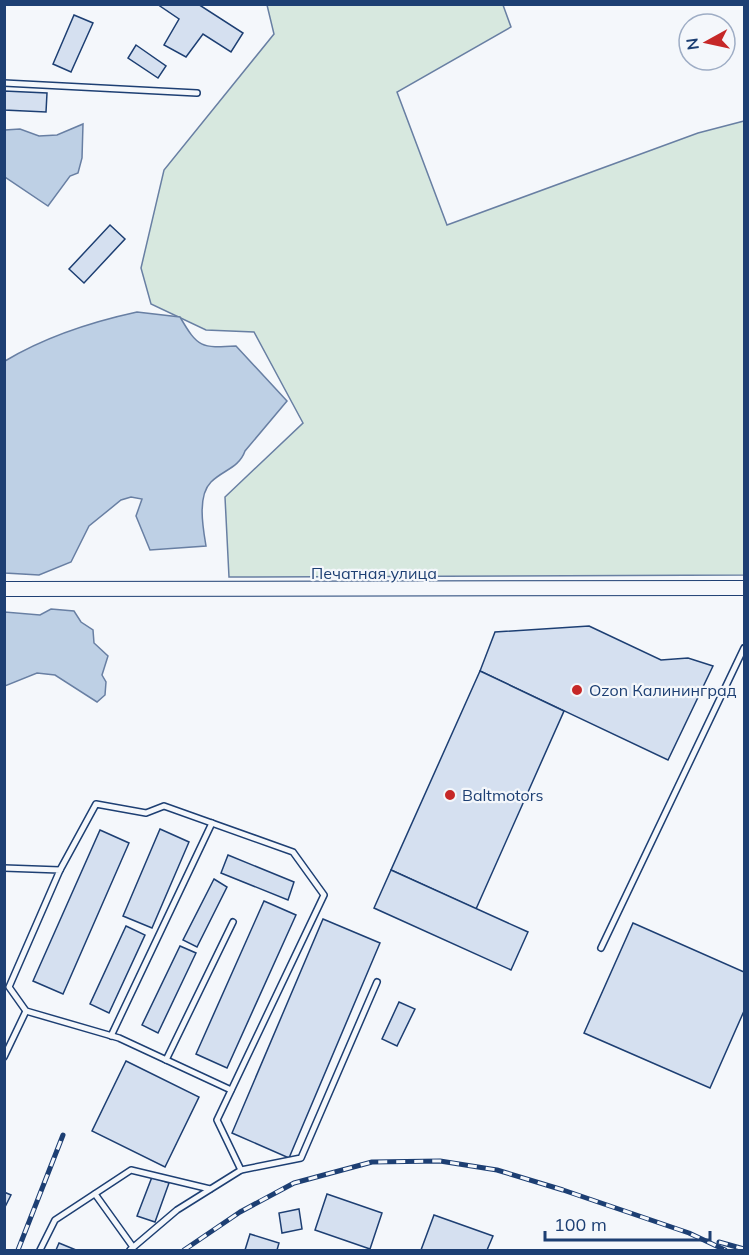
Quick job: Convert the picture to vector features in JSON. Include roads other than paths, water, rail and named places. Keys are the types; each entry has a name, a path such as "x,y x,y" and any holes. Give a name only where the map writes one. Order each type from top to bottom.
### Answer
{"street":[{"name":"Печатная улица","path":"4,589 744,588"}],"lane":[{"path":"4,82 197,93"},
{"path":"601,948 744,648"},
{"path":"231,1090 111,1036 26,1011 9,987 60,870 96,804 146,813 164,806 293,852 324,895 217,1120 241,1170"},
{"path":"111,1036 212,823"},
{"path":"4,868 60,870"},
{"path":"166,1060 233,922"},
{"path":"95,1194 132,1249 177,1210 241,1170 301,1158 377,982"},
{"path":"4,1057 26,1011"},
{"path":"40,1251 55,1220 131,1170 210,1189"}],"water":[{"path":"83,124 82,158 78,173 70,176 48,206 5,177 5,130 20,129 39,136 57,135"},
{"path":"137,312 180,317 191,335 202,344 215,347 236,346 287,401 239,461 211,482 207,488 202,504 206,546 150,550 136,516 142,499 131,497 121,500 89,526 71,562 39,575 5,573 5,361 69,331"},
{"path":"51,609 74,611 81,622 93,630 94,643 108,656 102,675 106,682 105,695 97,702 55,675 37,673 5,686 5,612 40,615"}],"railway":[{"path":"18,1250 63,1135"},
{"path":"184,1250 240,1212 294,1183 372,1162 440,1161 497,1170 563,1190 689,1233 725,1250"},
{"path":"719,1242 744,1249"}],"place":[{"name":"Ozon Калининград","path":"577,690"},
{"name":"Baltmotors","path":"450,795"}]}
